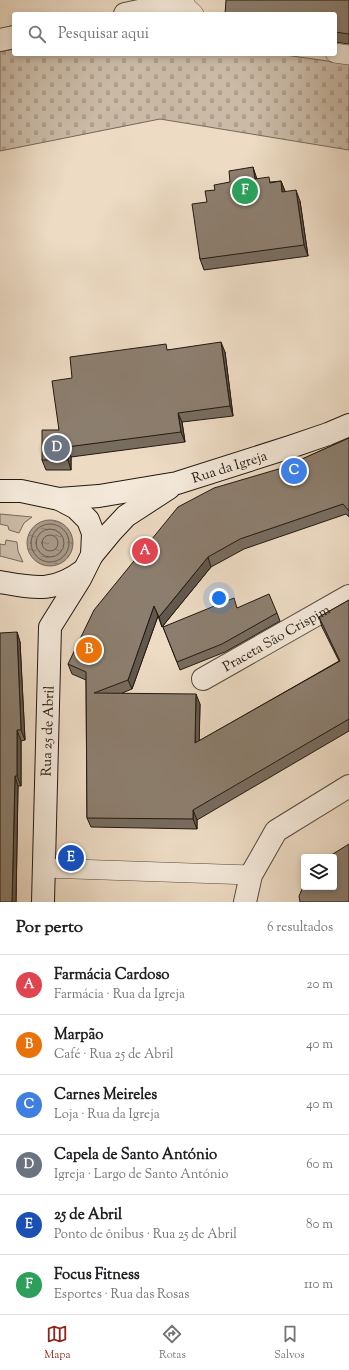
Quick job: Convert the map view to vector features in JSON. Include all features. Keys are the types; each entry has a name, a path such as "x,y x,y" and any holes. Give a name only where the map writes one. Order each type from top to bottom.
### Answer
{"main road":[{"path":"140,12 187,6"},
{"path":"0,40 12,37"},
{"name":"Rua da Igreja","path":"60,499 99,496 177,483 290,447 349,425"},
{"name":"Rua da Igreja","path":"88,562 111,532 126,516 177,483"},
{"path":"0,491 21,491 60,499 76,508 88,520 93,533 88,562 72,579 53,586 36,588 0,582"},
{"name":"Rua 25 de Abril","path":"43,902 50,627 80,579 88,562"},
{"name":"Praceta São Crispim","path":"203,679 349,596"},
{"path":"245,902 251,875 276,831 349,786"}],"street":[{"path":"337,53 349,55"},
{"path":"44,868 251,875"}],"green space":[{"path":"12,49 12,56 292,56 349,64 349,150 160,119 0,151 0,52"},
{"path":"0,514 32,517 24,523 19,533 9,530 8,526 0,524"},
{"path":"6,540 17,542 18,551 23,562 0,556 0,544 5,545"}],"water":[{"path":"45,520 55,520 63,524 69,530 73,538 73,548 69,556 63,562 55,566 45,566 37,562 31,556 27,548 27,538 31,530 37,524"}],"building":[{"path":"226,0 349,0 349,34 337,32 337,12 225,12"},
{"path":"253,167 255,179 269,177 270,183 281,181 282,192 296,190 304,245 200,259 192,204 207,202 205,191 215,190 214,185 230,182 229,171"},
{"path":"221,342 230,406 178,413 181,432 67,447 68,460 42,460 42,430 59,430 52,381 72,378 70,357 166,344 167,350"},
{"path":"349,438 349,511 343,504 240,539 208,557 159,617 154,606 128,680 94,693 196,694 195,743 340,661 319,617 349,600 349,719 193,810 193,819 87,818 86,672 68,664 94,610 178,507 214,488 282,468"},
{"path":"269,594 277,613 222,644 177,662 163,627 234,598 237,608"},
{"path":"17,632 21,730 17,730 17,776 15,776 12,902 0,902 0,633"},
{"path":"349,844 349,902 300,902 299,896 302,890 337,890 337,854 333,854"}],"place":[{"name":"Focus Fitness","path":"245,191"},
{"name":"Capela de Santo António","path":"57,448"},
{"name":"Carnes Meireles","path":"294,471"},
{"name":"Farmácia Cardoso","path":"145,551"},
{"name":"Marpão","path":"89,650"},
{"name":"25 de Abril","path":"71,858"}]}
